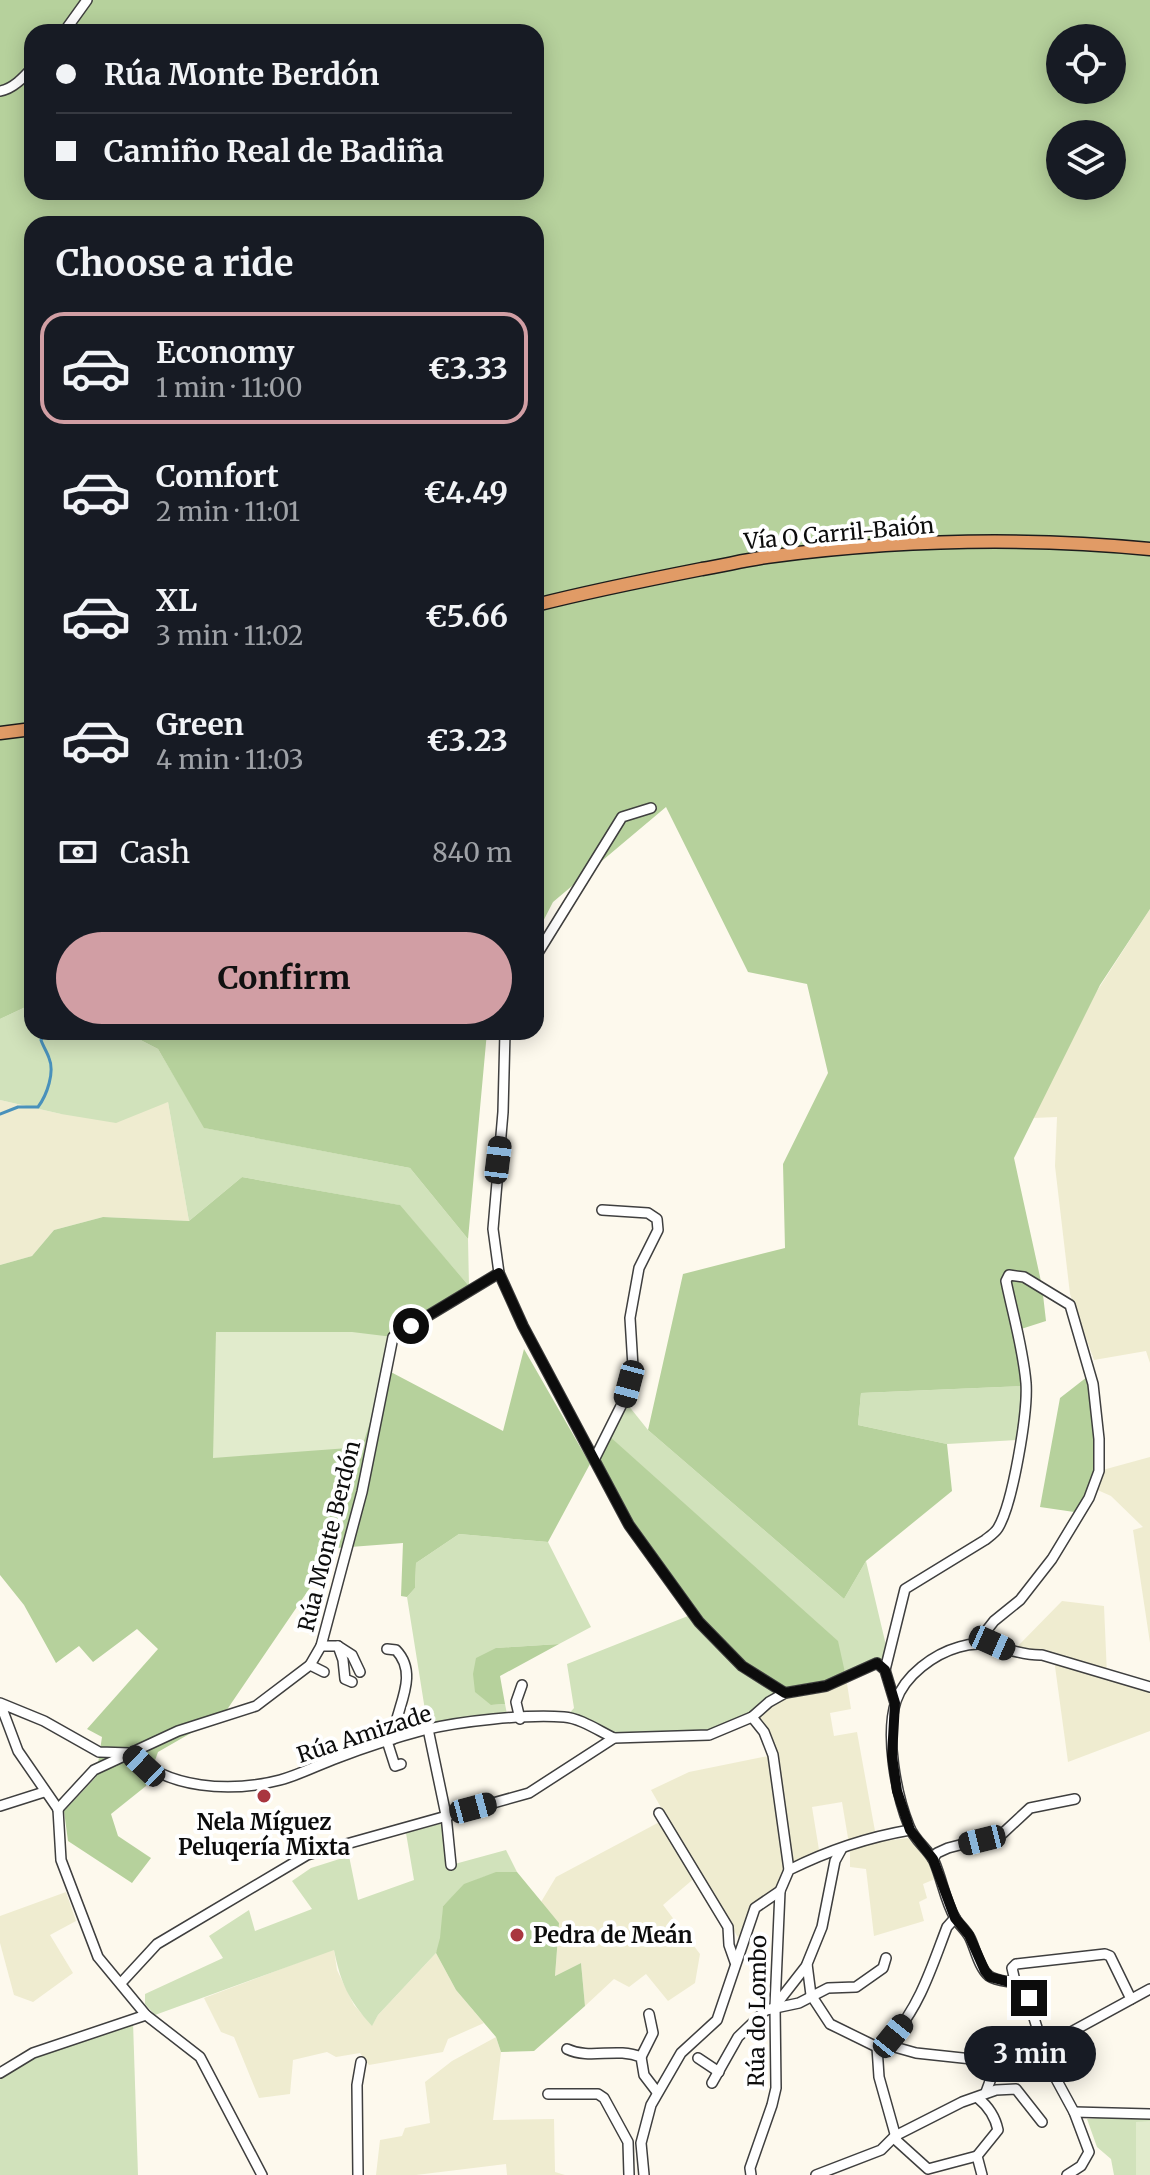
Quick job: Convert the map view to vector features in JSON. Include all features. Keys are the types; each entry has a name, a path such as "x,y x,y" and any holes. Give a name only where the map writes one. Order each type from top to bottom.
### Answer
{"highway":[{"name":"Vía O Carril-Baión","path":"544,603 603,588 787,555 967,542 1114,545 1150,549"},
{"path":"0,733 24,730"}],"street":[{"path":"70,24 87,0"},
{"path":"0,91 24,76"},
{"path":"544,943 622,817 651,808"},
{"path":"505,1040 503,1112 493,1229 499,1273 523,1326 629,1525 699,1622 742,1666 785,1693"},
{"path":"595,1458 624,1400 633,1367 630,1318 639,1268 658,1230 657,1219 648,1213 602,1210"},
{"name":"Rúa Monte Berdón","path":"58,1809 94,1770 178,1731 256,1706 310,1665 321,1646 362,1492 393,1337 499,1273"},
{"path":"976,1644 994,1621 1020,1600 1052,1559 1089,1498 1099,1471 1093,1384 1070,1305 1024,1277 1009,1275 1006,1281 1017,1324 1026,1386 1016,1470 1006,1510 997,1530 985,1540 905,1589 885,1670 895,1703 892,1756 897,1791 910,1830 933,1859 955,1918 969,1935 985,1971 990,1977 1015,1981 1024,1986 1041,2043 1047,2051 1049,2066 1074,2112 1089,2152 1081,2166 1067,2175"},
{"path":"895,1703 902,1687 917,1671 958,1647 976,1644 992,1643 1024,1655 1042,1655 1150,1687"},
{"path":"321,1646 338,1646 352,1655 360,1672"},
{"path":"338,1646 345,1679 352,1682"},
{"path":"387,1649 398,1652 403,1660 406,1695 390,1740 395,1766 401,1764"},
{"path":"121,1983 157,1944 307,1855 529,1793 614,1738 709,1735 752,1717 785,1693 826,1686 877,1663 885,1670"},
{"path":"310,1665 324,1672"},
{"path":"520,1719 516,1702 522,1685"},
{"path":"130,1753 99,1752 44,1721 0,1703 18,1751 58,1809 61,1860 98,1957 146,2015 200,2057 262,2175"},
{"name":"Rúa Amizade","path":"130,1753 162,1776 222,1787 279,1780 428,1729 487,1720 566,1717 614,1738"},
{"path":"644,2175 641,2143 657,2092 681,2053 717,2020 755,1908 780,1891 789,1870 773,1755 764,1732 752,1717"},
{"path":"428,1729 446,1815 451,1865"},
{"path":"0,1806 44,1792"},
{"path":"933,1859 937,1853 948,1848 1002,1834 1030,1808 1075,1799"},
{"path":"659,1813 728,1927 729,1945 735,1962"},
{"path":"789,1870 815,1857 865,1840 910,1830"},
{"path":"712,2083 738,2037 755,2019 775,2006 807,1964 822,1927 835,1861 841,1850"},
{"name":"Rúa do Lombo","path":"751,2175 750,2168 776,2088 775,2006 780,1891"},
{"path":"955,1918 947,1927 919,1999 909,2015 880,2046 879,2077 895,2136 908,2153 928,2169 977,2156 998,2130 982,2095"},
{"path":"1015,1981 1012,1968 1016,1964 1105,1954 1110,1956 1131,1999"},
{"path":"775,2006 790,2006 828,1988 856,1987 883,1968 886,1958"},
{"path":"807,1964 811,1995 830,2024 880,2046 981,2060 989,2065 993,2073"},
{"path":"1047,2051 1060,2038 1150,1989"},
{"path":"649,2014 653,2033 641,2057 644,2075 657,2092"},
{"path":"0,2073 33,2053 133,2022 146,2015"},
{"path":"567,2049 581,2054 612,2051 641,2057"},
{"path":"698,2058 719,2072"},
{"path":"358,2175 357,2085 361,2062"},
{"path":"993,2073 1049,2066"},
{"path":"982,2095 993,2073"},
{"path":"816,2175 881,2150 895,2136 982,2095 1016,2089 1042,2122"},
{"path":"548,2094 598,2094 609,2105 630,2151 629,2175"},
{"path":"1074,2112 1150,2114"},
{"path":"630,2151 641,2143"},
{"path":"977,2156 982,2175"}],"shaded area":[{"path":"1150,909 1150,1363 1146,1351 1094,1360 1070,1294 1055,1166 1057,1117 1033,1118 1097,991"},
{"path":"0,1100 61,1114 168,1102 189,1221 103,1217 54,1230 32,1256 0,1265"},
{"path":"1150,1457 1150,1643 1133,1530 1143,1527 1111,1496 1093,1488 1099,1471"},
{"path":"1062,1601 1104,1606 1107,1675 1150,1687 1150,1731 1068,1762 1054,1659 1017,1647"},
{"path":"846,1677 851,1709 830,1713 834,1736 857,1732 877,1842 908,1838 928,1861 935,1879 923,1884 927,1898 919,1902 924,1921 874,1936 866,1869 850,1867 842,1802 812,1807 820,1856 789,1870 780,1891 755,1908 742,1943 697,1876 663,1905 700,1954 695,1983 668,2001 646,1974 629,1987 614,1979 585,2006 581,1963 555,1976 559,1923 541,1902 556,1877 667,1818 651,1790 689,1772 773,1755 752,1717 769,1702"},
{"path":"66,1892 76,1921 50,1935 73,1973 33,2002 14,1995 0,1943 0,1916"},
{"path":"334,1949 337,1970 354,2005 372,2025 436,1953 456,1990 484,2023 448,2039 443,2052 369,2065 360,2053 336,2057 327,2052 293,2060 290,2094 259,2098 234,2037 221,2032 204,1998"},
{"path":"496,2037 501,2052 493,2120 554,2119 555,2172 565,2175 507,2175 506,2164 416,2175 376,2175 380,2140 402,2136 405,2128 430,2123 425,2082 452,2061"}],"green space":[{"path":"0,0 1150,0 1150,909 1100,985 1014,1158 1042,1286 1046,1321 1018,1330 1026,1386 861,1393 858,1425 947,1444 952,1491 866,1561 844,1599 648,1430 683,1274 785,1248 783,1164 828,1073 807,984 748,972 666,807 553,902 544,919 544,216 24,216 24,1008 0,1019"},
{"path":"24,1008 24,1040 141,1040 158,1049 205,1128 410,1168 468,1239 469,1286 399,1205 242,1177 189,1221 168,1102 116,1123 0,1100 0,1019"},
{"path":"141,1040 486,1040 468,1239 410,1168 204,1128 158,1049"},
{"path":"242,1177 400,1205 469,1286 393,1337 387,1370 503,1431 524,1349 590,1464 548,1542 459,1534 416,1563 415,1588 407,1597 401,1596 403,1543 337,1548 224,1714 158,1752 146,1786 111,1814 118,1836 151,1858 132,1883 68,1841 64,1811 96,1777 102,1737 87,1729 158,1649 137,1629 93,1662 79,1646 56,1663 24,1605 0,1575 0,1265 32,1256 54,1230 103,1217 189,1221"},
{"path":"216,1332 352,1332 393,1337 387,1370 362,1447 213,1458"},
{"path":"1087,1377 1098,1414 1097,1465 1092,1490 1081,1513 1040,1507 1060,1398"},
{"path":"1026,1386 1017,1440 947,1444 858,1425 861,1393"},
{"path":"624,1400 648,1430 844,1599 866,1561 889,1658 846,1677 608,1435"},
{"path":"608,1435 838,1641 846,1677 785,1693 742,1666 693,1613 629,1525 595,1458"},
{"path":"459,1534 548,1542 591,1627 559,1644 496,1648 491,1705 505,1704 508,1719 428,1729 407,1597 415,1588 416,1563"},
{"path":"693,1614 785,1693 752,1717 709,1735 614,1738 566,1717 574,1708 567,1664"},
{"path":"559,1644 500,1676 505,1704 491,1705 475,1692 473,1674 476,1658 496,1648"},
{"path":"443,1823 451,1865 506,1850 517,1872 494,1874 476,1880 443,1906 442,1940 436,1953 378,2015 372,2026 347,1991 334,1950 155,2015 145,2004 145,1994 223,1958 209,1936 249,1910 255,1931 312,1909 292,1881 311,1868 349,1856 358,1900 414,1880 406,1833"},
{"path":"496,1872 517,1872 559,1923 555,1976 581,1963 585,2006 534,2051 501,2052 496,2037 456,1990 436,1953 443,1906 464,1884"},
{"path":"133,2022 138,2175 0,2175 0,2073 33,2053"},
{"path":"1122,2116 1150,2119 1150,2175 1114,2175 1111,2159 1097,2147 1087,2119"},
{"path":"1150,2121 1150,2175 1136,2175 1136,2122"}],"waterway":[{"path":"0,1114 18,1107 38,1107 41,1102 51,1070 41,1040"}],"place":[{"name":"Nela Míguez Peluqería Mixta","path":"264,1796"},
{"name":"Pedra de Meán","path":"517,1935"}],"route":[{"path":"411,1326 499,1273 523,1326 629,1525 699,1622 720,1644 742,1666 785,1693 826,1686 877,1663 885,1670 895,1703 892,1756 897,1791 910,1830 933,1859 955,1918 969,1935 985,1971 990,1977 1015,1981 1024,1986 1029,1998"}]}
